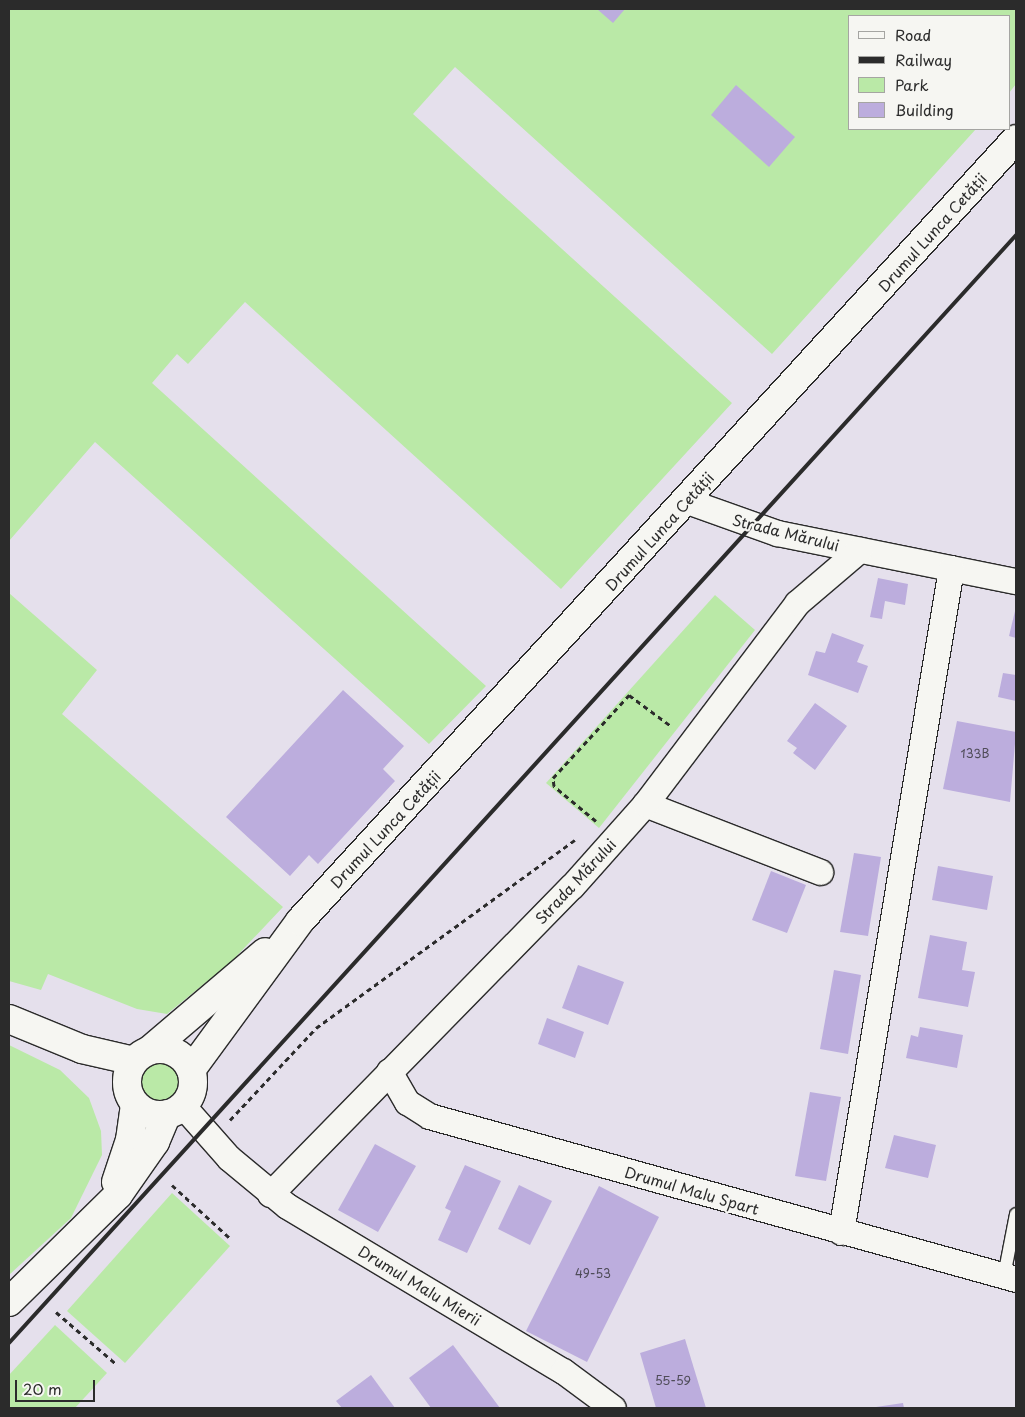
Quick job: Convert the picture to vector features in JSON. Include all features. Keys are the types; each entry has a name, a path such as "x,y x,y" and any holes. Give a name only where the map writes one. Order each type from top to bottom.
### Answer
{"street":[{"name":"Drumul Lunca Cetății","path":"137,1063 300,921 687,501 1016,139"},
{"name":"Strada Mărului","path":"687,501 752,526 859,550 1016,581"},
{"name":"Strada Mărului","path":"270,1194 389,1071 607,831 645,804 796,603 859,550"},
{"path":"841,1232 951,568"},
{"path":"645,804 820,872"},
{"name":"Drumul Lunca Cetății","path":"191,1070 300,921"},
{"path":"9,1019 82,1049 137,1063 179,1054 191,1070 192,1090 175,1110 143,1161 100,1215 9,1302"},
{"path":"100,1215 126,1156 135,1104 137,1063"},
{"name":"Drumul Malu Spart","path":"389,1071 407,1102 429,1116 1010,1278"},
{"path":"135,1104 150,1114 175,1110"},
{"name":"Drumul Malu Mierii","path":"175,1110 270,1194 563,1371 613,1408"}],"lane":[{"path":"1010,1278 1016,1214"}],"path":[{"path":"607,831 552,783 625,697 632,696 692,741"},
{"path":"591,829 607,831"},
{"path":"211,1141 316,1028 584,834"},
{"path":"172,1186 231,1239"},
{"path":"56,1312 116,1364"}],"green space":[{"path":"9,9 1016,9 1016,84 1010,92 1010,15 848,15 848,130 975,130 772,354 455,67 413,114 732,403 561,589 245,302 188,364 177,354 152,383 486,686 429,744 95,442 9,541"},
{"path":"9,593 97,670 62,714 283,907 231,962 167,1014 137,1009 48,974 41,990 9,981"},
{"path":"715,595 755,630 599,828 546,783"},
{"path":"9,1045 60,1070 89,1098 101,1131 102,1155 71,1218 9,1275"},
{"path":"160,1063 173,1069 179,1082 173,1095 160,1101 147,1095 141,1082 147,1069"},
{"path":"172,1193 230,1246 125,1363 67,1311"},
{"path":"55,1325 107,1373 75,1408 9,1408 9,1375"}],"building":[{"path":"597,9 625,9 613,23"},
{"path":"736,85 795,137 769,167 711,115"},
{"path":"878,578 908,584 905,605 885,601 882,619 870,617"},
{"path":"1016,607 1016,638 1009,636"},
{"path":"832,633 864,645 857,662 868,666 858,693 808,675 816,651 825,653"},
{"path":"1003,673 1016,675 1016,701 998,697"},
{"path":"343,690 404,746 383,769 395,781 318,864 309,855 290,876 226,817"},
{"path":"815,703 847,726 815,770 793,753 797,748 787,741"},
{"path":"957,721 1016,732 1010,802 943,789"},
{"path":"854,853 881,857 868,936 840,932"},
{"path":"938,866 993,876 987,910 932,900"},
{"path":"771,871 806,885 787,933 752,920"},
{"path":"930,935 967,942 962,970 975,972 968,1007 918,998"},
{"path":"578,965 624,982 608,1025 562,1008"},
{"path":"834,970 861,975 848,1054 820,1049"},
{"path":"547,1018 584,1032 575,1058 538,1044"},
{"path":"920,1027 963,1035 957,1068 906,1058 911,1035 918,1037"},
{"path":"810,1092 841,1097 826,1181 795,1176"},
{"path":"894,1135 936,1145 928,1178 885,1168"},
{"path":"375,1144 416,1166 378,1232 338,1210"},
{"path":"465,1165 501,1181 467,1253 438,1240 451,1211 445,1208"},
{"path":"519,1185 552,1201 530,1245 498,1229"},
{"path":"599,1186 659,1217 587,1362 526,1331"},
{"path":"685,1339 706,1408 656,1408 640,1353"},
{"path":"453,1345 500,1408 431,1408 409,1378"},
{"path":"371,1375 395,1408 342,1408 336,1401"},
{"path":"903,1403 904,1408 876,1408 876,1407"}],"railway":[{"path":"9,1343 1016,235"}]}
